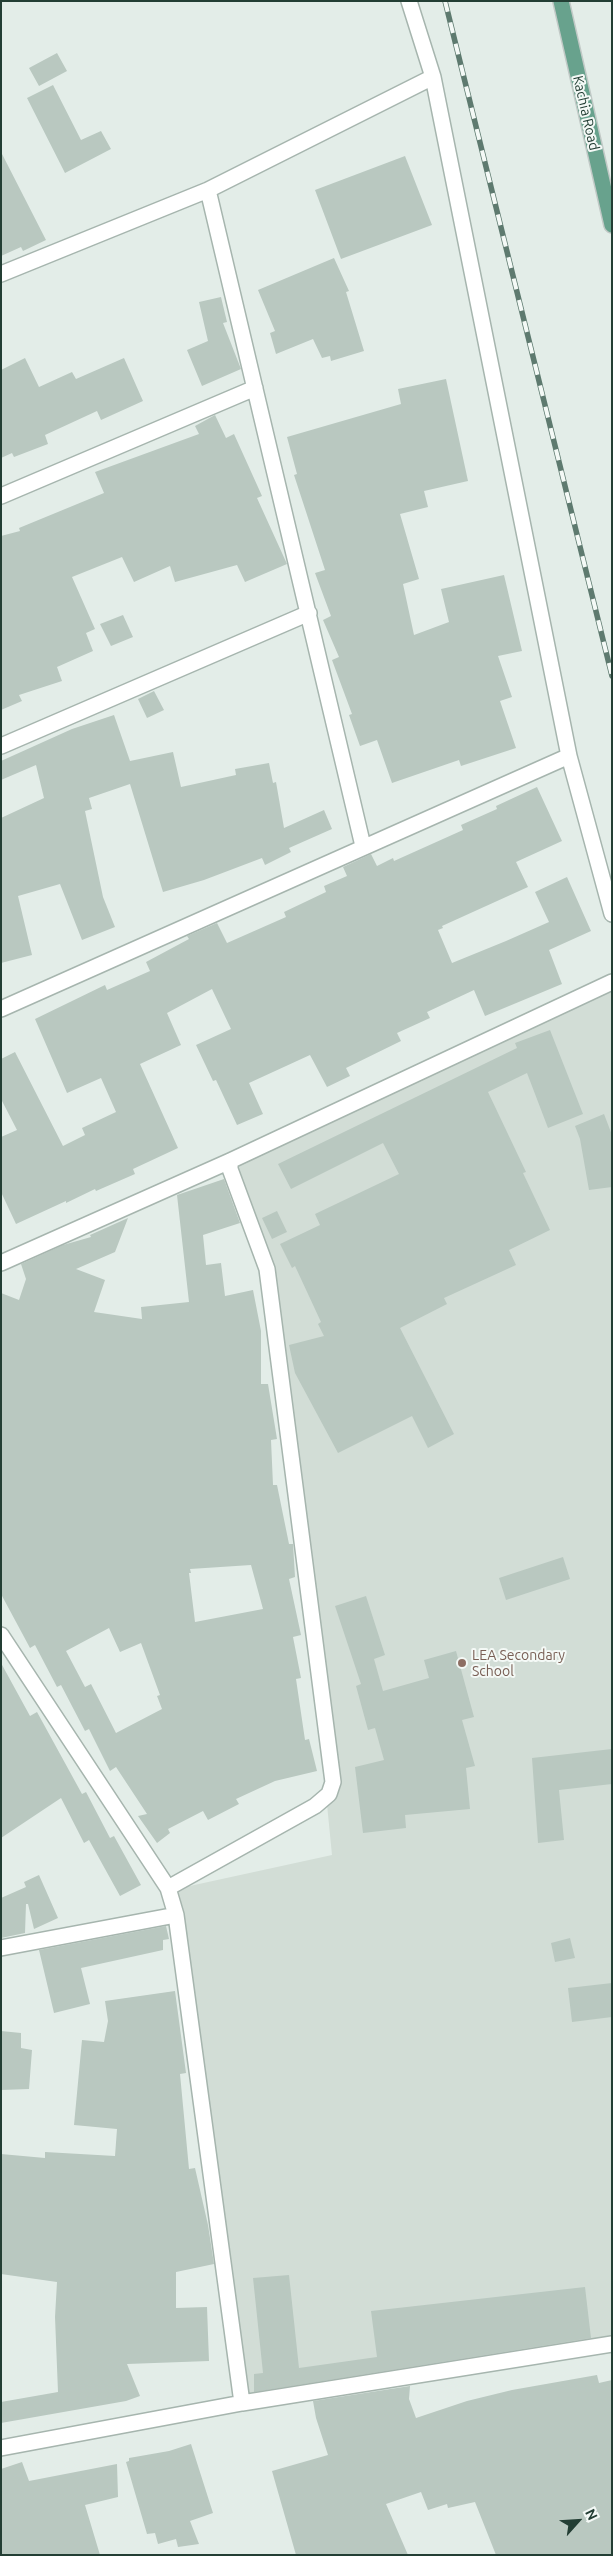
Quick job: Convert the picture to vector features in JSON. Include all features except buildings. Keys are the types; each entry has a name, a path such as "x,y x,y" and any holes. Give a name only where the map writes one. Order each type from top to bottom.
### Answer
{"main road":[{"name":"Kachia Road","path":"561,1 612,225"}],"street":[{"path":"409,1 432,77 569,756 612,914"},
{"path":"1,274 208,190 432,77"},
{"path":"208,190 364,846"},
{"path":"1,496 255,388"},
{"path":"1,746 309,613"},
{"path":"1,1009 569,756"},
{"path":"1,1263 230,1161 612,982"},
{"path":"168,1888 315,1806 329,1794 333,1782 267,1269 230,1169 230,1161"},
{"path":"1,1635 168,1888 176,1915 242,2403"},
{"path":"1,1948 176,1915"},
{"path":"1,2448 242,2403 612,2344"}],"shaded area":[{"name":"LEA Secondary School","path":"612,989 612,2344 242,2403 176,1889 332,1855 294,1470 274,1306 230,1169"}],"railway":[{"path":"445,1 612,676"}],"place":[{"name":"LEA Secondary School","path":"462,1663"}]}
